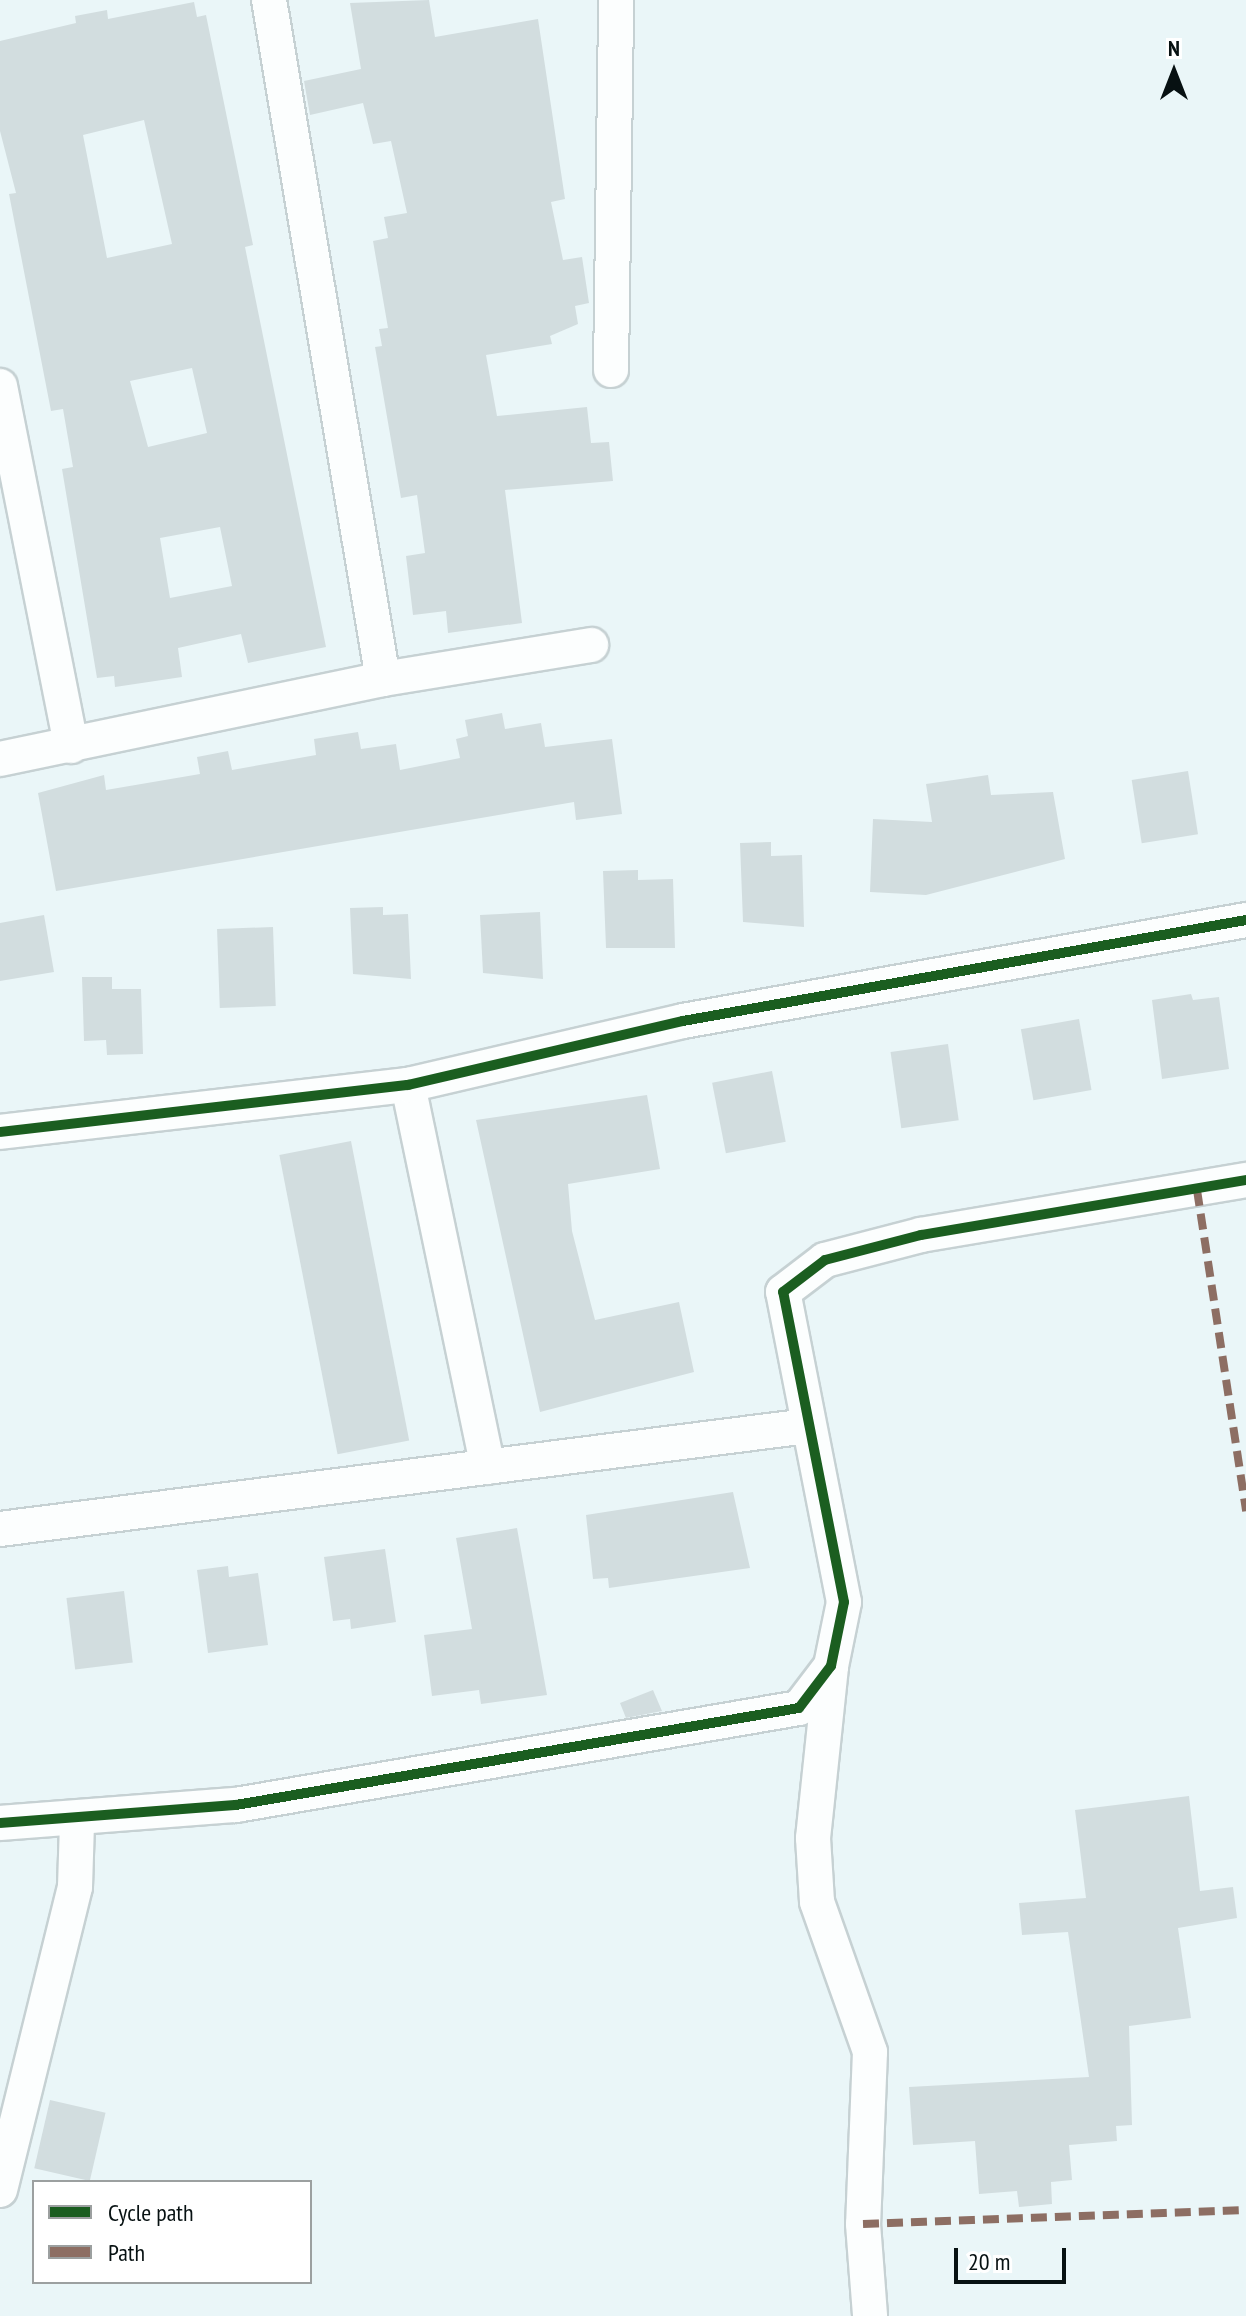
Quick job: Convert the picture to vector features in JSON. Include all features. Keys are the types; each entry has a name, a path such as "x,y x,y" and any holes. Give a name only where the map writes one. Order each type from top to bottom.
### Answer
{"street":[{"path":"269,0 383,679"},
{"path":"611,370 616,0"},
{"path":"0,386 71,746"},
{"path":"0,759 383,679 591,645"},
{"path":"0,1132 408,1085 683,1021 1246,920"},
{"path":"408,1085 488,1467"},
{"path":"870,2316 863,2224 870,2052 816,1886 813,1838 831,1666 844,1602 783,1292 825,1260 921,1235 1246,1180"},
{"path":"0,1529 807,1426"},
{"path":"0,1823 77,1822 236,1805 799,1708 831,1666"},
{"path":"0,2190 75,1887 77,1822"}],"building":[{"path":"429,0 435,37 538,19 565,199 551,202 563,260 582,257 589,303 575,306 578,324 550,336 552,344 486,355 497,416 587,407 591,443 609,442 613,481 505,490 522,623 448,633 446,611 413,615 406,556 425,553 417,495 401,498 375,347 382,346 379,329 388,328 373,241 388,238 384,217 407,213 391,141 373,144 363,103 310,115 304,81 361,69 350,3"},
{"path":"194,2 197,17 206,15 253,245 245,247 326,647 248,663 241,634 178,648 182,677 115,687 114,676 97,678 62,469 73,467 63,409 51,411 9,194 16,193 0,131 0,41 76,23 75,16 107,10 108,19","holes":["144,120 172,244 107,258 83,135","192,368 207,433 148,447 130,381","220,527 232,586 170,598 160,538"]},
{"path":"502,713 505,729 541,723 545,747 612,739 622,814 576,820 574,802 56,891 38,793 104,775 106,790 200,774 197,757 228,751 232,770 316,755 314,739 358,732 361,749 396,744 400,770 460,758 456,739 468,736 465,720"},
{"path":"1188,771 1198,834 1142,843 1132,780"},
{"path":"988,775 991,795 1053,792 1065,859 926,895 870,892 873,819 932,822 926,784"},
{"path":"771,842 771,856 802,855 804,927 743,922 740,843"},
{"path":"638,870 638,880 673,879 675,948 606,948 603,871"},
{"path":"383,907 383,915 408,914 411,979 353,974 350,908"},
{"path":"540,912 543,979 483,973 480,915"},
{"path":"44,915 54,972 0,981 0,923"},
{"path":"273,927 276,1006 220,1008 217,929"},
{"path":"82,977 112,977 112,989 141,989 143,1054 107,1055 106,1040 84,1041"},
{"path":"1191,994 1193,1000 1219,997 1229,1069 1162,1079 1152,1000"},
{"path":"1079,1019 1092,1090 1033,1100 1021,1029"},
{"path":"948,1044 959,1120 901,1128 891,1052"},
{"path":"772,1071 786,1142 726,1153 712,1083"},
{"path":"647,1095 660,1169 568,1184 572,1231 595,1320 679,1302 694,1372 540,1412 476,1120"},
{"path":"351,1141 409,1440 338,1454 279,1155"},
{"path":"733,1492 750,1568 609,1588 608,1578 593,1579 586,1515"},
{"path":"517,1528 547,1695 481,1704 479,1690 432,1696 424,1635 472,1629 456,1538"},
{"path":"385,1549 396,1622 351,1629 350,1619 333,1621 324,1557"},
{"path":"228,1566 229,1577 258,1573 268,1645 208,1653 197,1570"},
{"path":"124,1591 133,1662 75,1670 66,1598"},
{"path":"653,1690 662,1711 626,1718 620,1703"},
{"path":"1189,1796 1200,1891 1233,1887 1237,1918 1178,1928 1191,2018 1129,2026 1132,2125 1116,2126 1117,2141 1069,2145 1072,2180 1051,2182 1052,2204 1019,2207 1017,2191 979,2194 975,2141 913,2145 909,2087 1089,2077 1068,1932 1022,1935 1019,1903 1086,1898 1075,1810"},
{"path":"50,2100 106,2113 90,2180 34,2168"}],"marked path":[{"path":"1197,1190 1246,1511"},
{"path":"863,2224 1246,2210"}],"cycle path":[{"path":"0,1132 408,1085 683,1021 1246,920"},
{"path":"0,1823 236,1805 799,1708 831,1666 844,1602 783,1292 825,1260 921,1235 1246,1180"}]}
